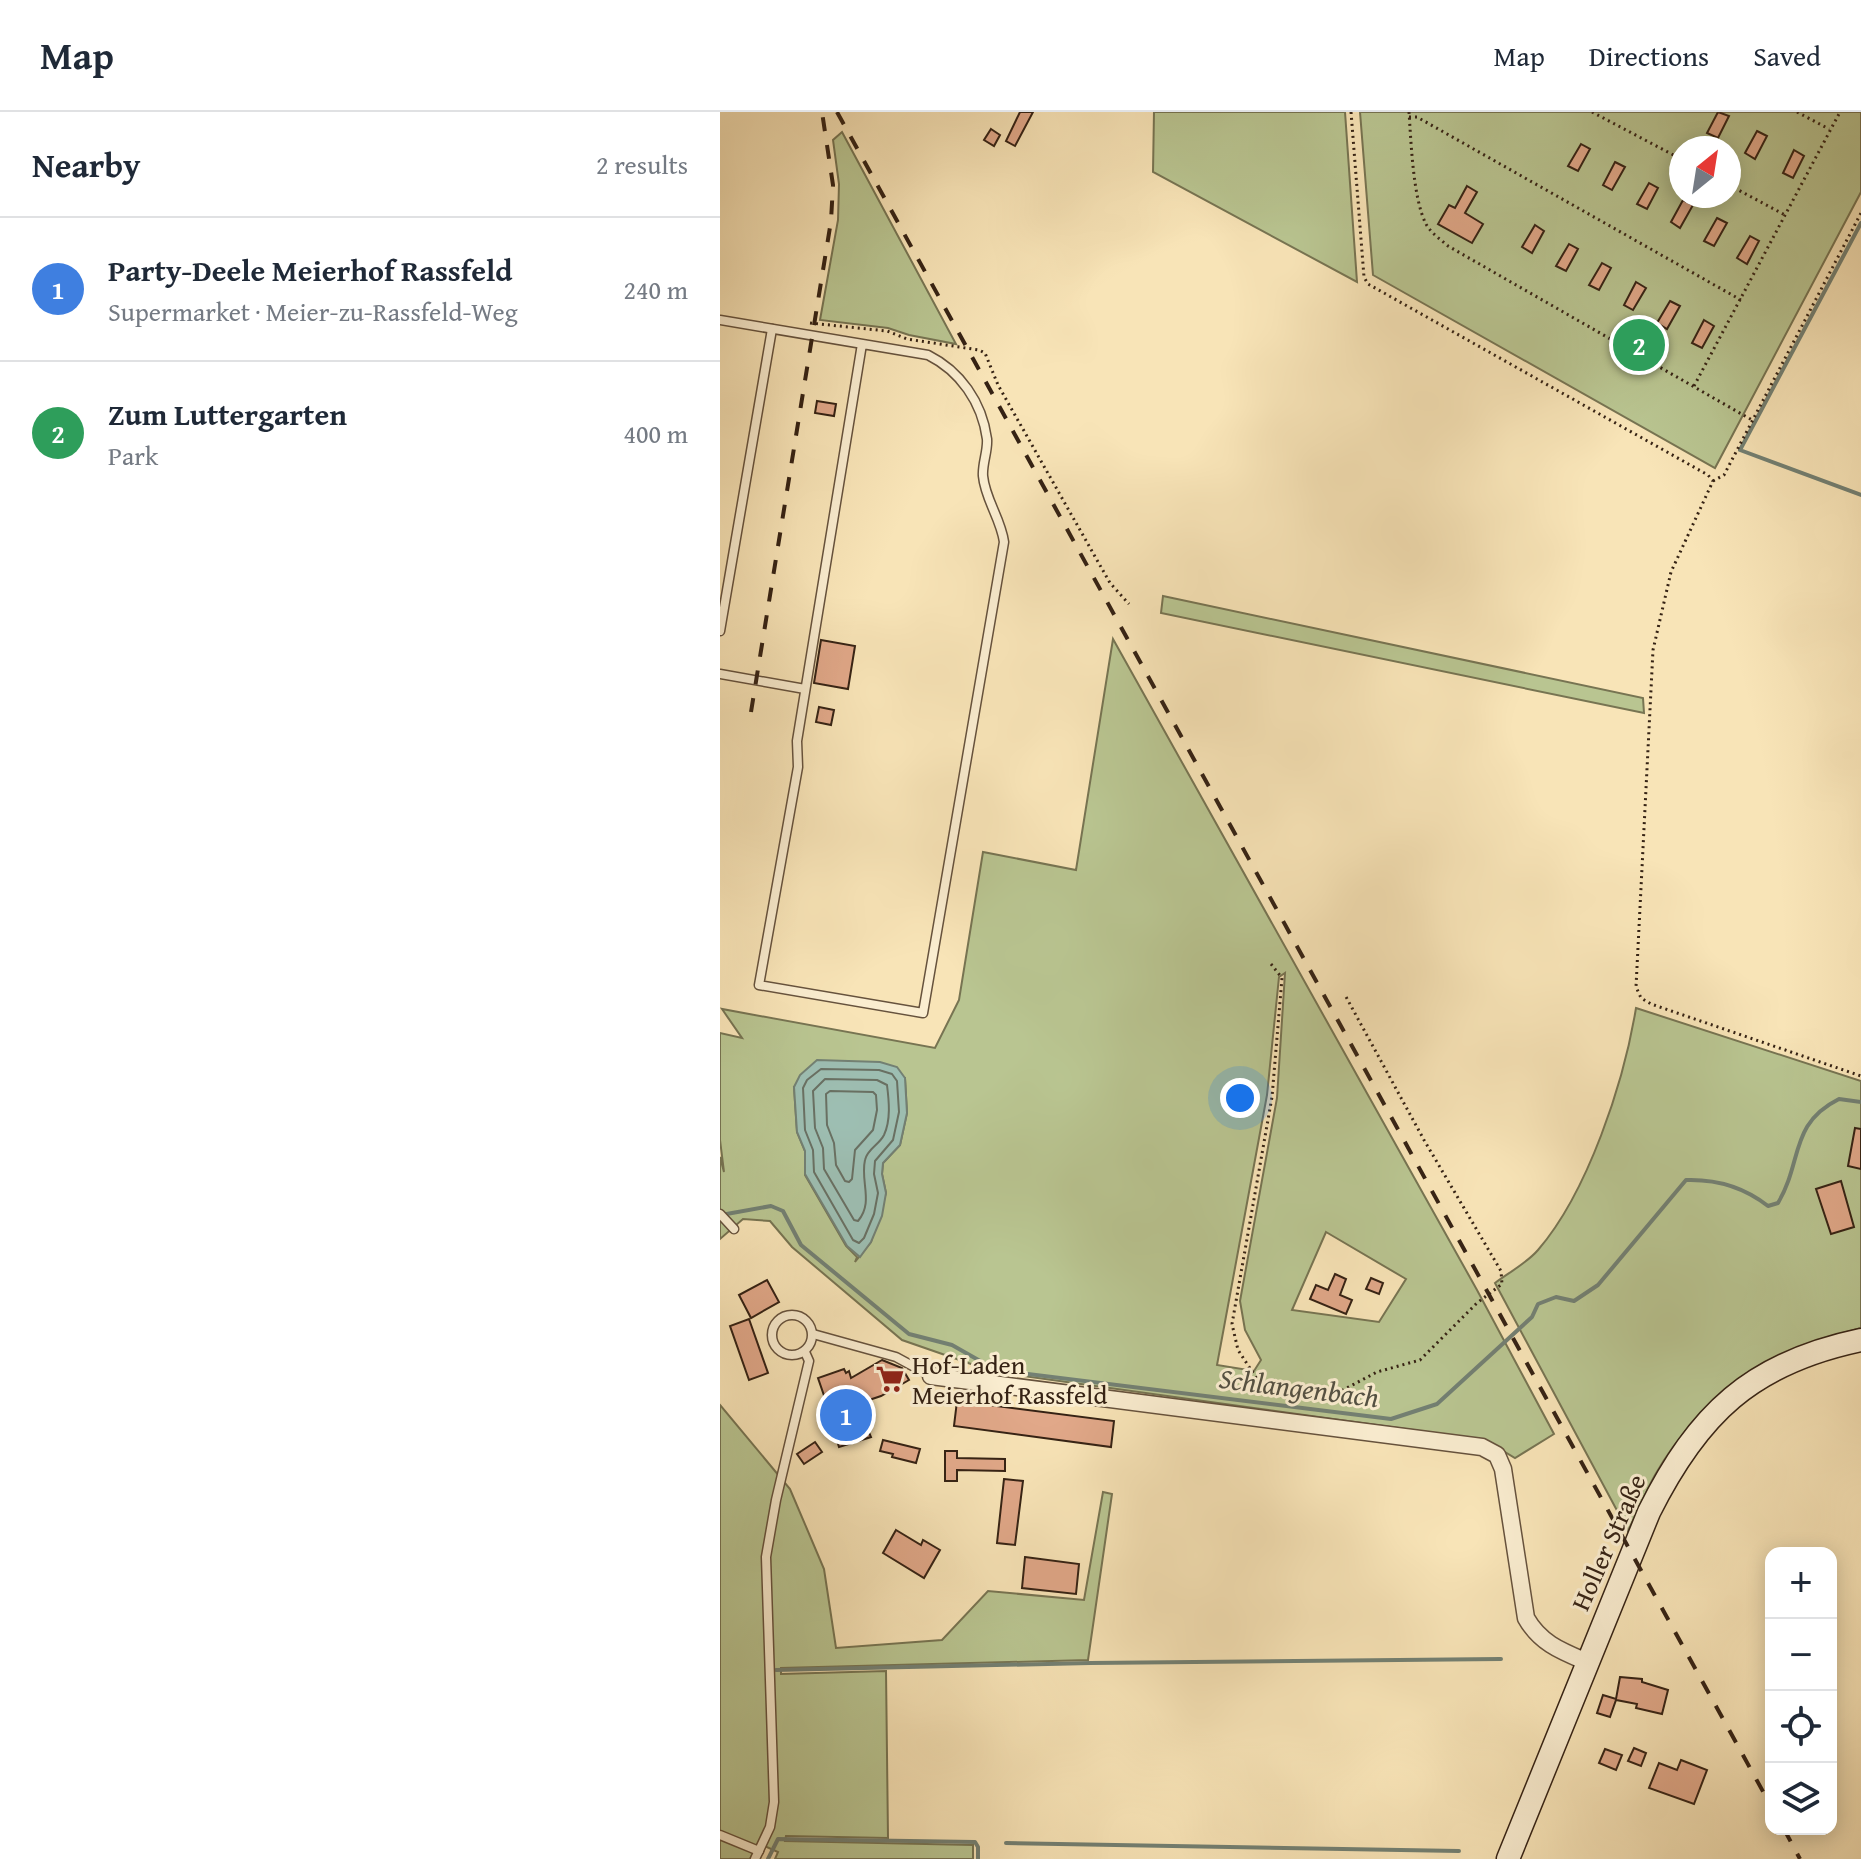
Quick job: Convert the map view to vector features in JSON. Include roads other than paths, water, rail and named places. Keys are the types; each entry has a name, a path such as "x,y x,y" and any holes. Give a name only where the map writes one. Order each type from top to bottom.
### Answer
{"street":[{"name":"Holler Straße","path":"1508,1859 1649,1512 1664,1481 1694,1434 1733,1396 1781,1367 1826,1347 1861,1340"},
{"path":"931,1376 1482,1447 1497,1455 1503,1469 1526,1618 1535,1633 1547,1644 1587,1662"}],"lane":[{"path":"720,320 928,355 944,363 963,382 982,420 987,441 983,474 1004,542 923,1013 759,985 798,767 797,741 862,344"},
{"path":"720,631 772,329"},
{"path":"720,674 805,689"},
{"path":"720,1214 734,1229"},
{"path":"792,1314 810,1324 813,1334 805,1352 796,1356 782,1354 773,1344 772,1330 779,1319 792,1314"},
{"path":"813,1334 896,1357 931,1376"},
{"path":"720,1835 757,1855 770,1827 774,1802 766,1557 776,1500 809,1361 805,1352"}],"water":[{"path":"817,1060 880,1062 897,1067 905,1078 907,1113 900,1145 883,1163 886,1193 882,1216 871,1242 860,1257 847,1246 805,1174 805,1151 797,1132 794,1087 800,1075"}],"waterway":[{"path":"1861,223 1740,450 1861,495"},
{"name":"Schlangenbach","path":"721,1215 771,1206 783,1211 801,1245 909,1334 952,1345 996,1370 1391,1419 1437,1404 1532,1317 1538,1304 1556,1297 1574,1301 1598,1285 1686,1180 1720,1183 1740,1189 1768,1206 1778,1203 1804,1132 1812,1120 1839,1099 1861,1102"},
{"path":"776,1670 1501,1659"},
{"path":"768,1859 778,1839 975,1842 978,1859"},
{"path":"1006,1843 1459,1851"}],"railway":[{"path":"751,712 831,221 833,185 822,112"},
{"path":"837,112 1765,1795"},
{"path":"1787,1835 1800,1859"}],"place":[{"name":"Zum Luttergarten","path":"1639,345"},
{"name":"Hof-Laden Meierhof Rassfeld","path":"890,1379"},
{"name":"Party-Deele Meierhof Rassfeld","path":"846,1415"}]}
